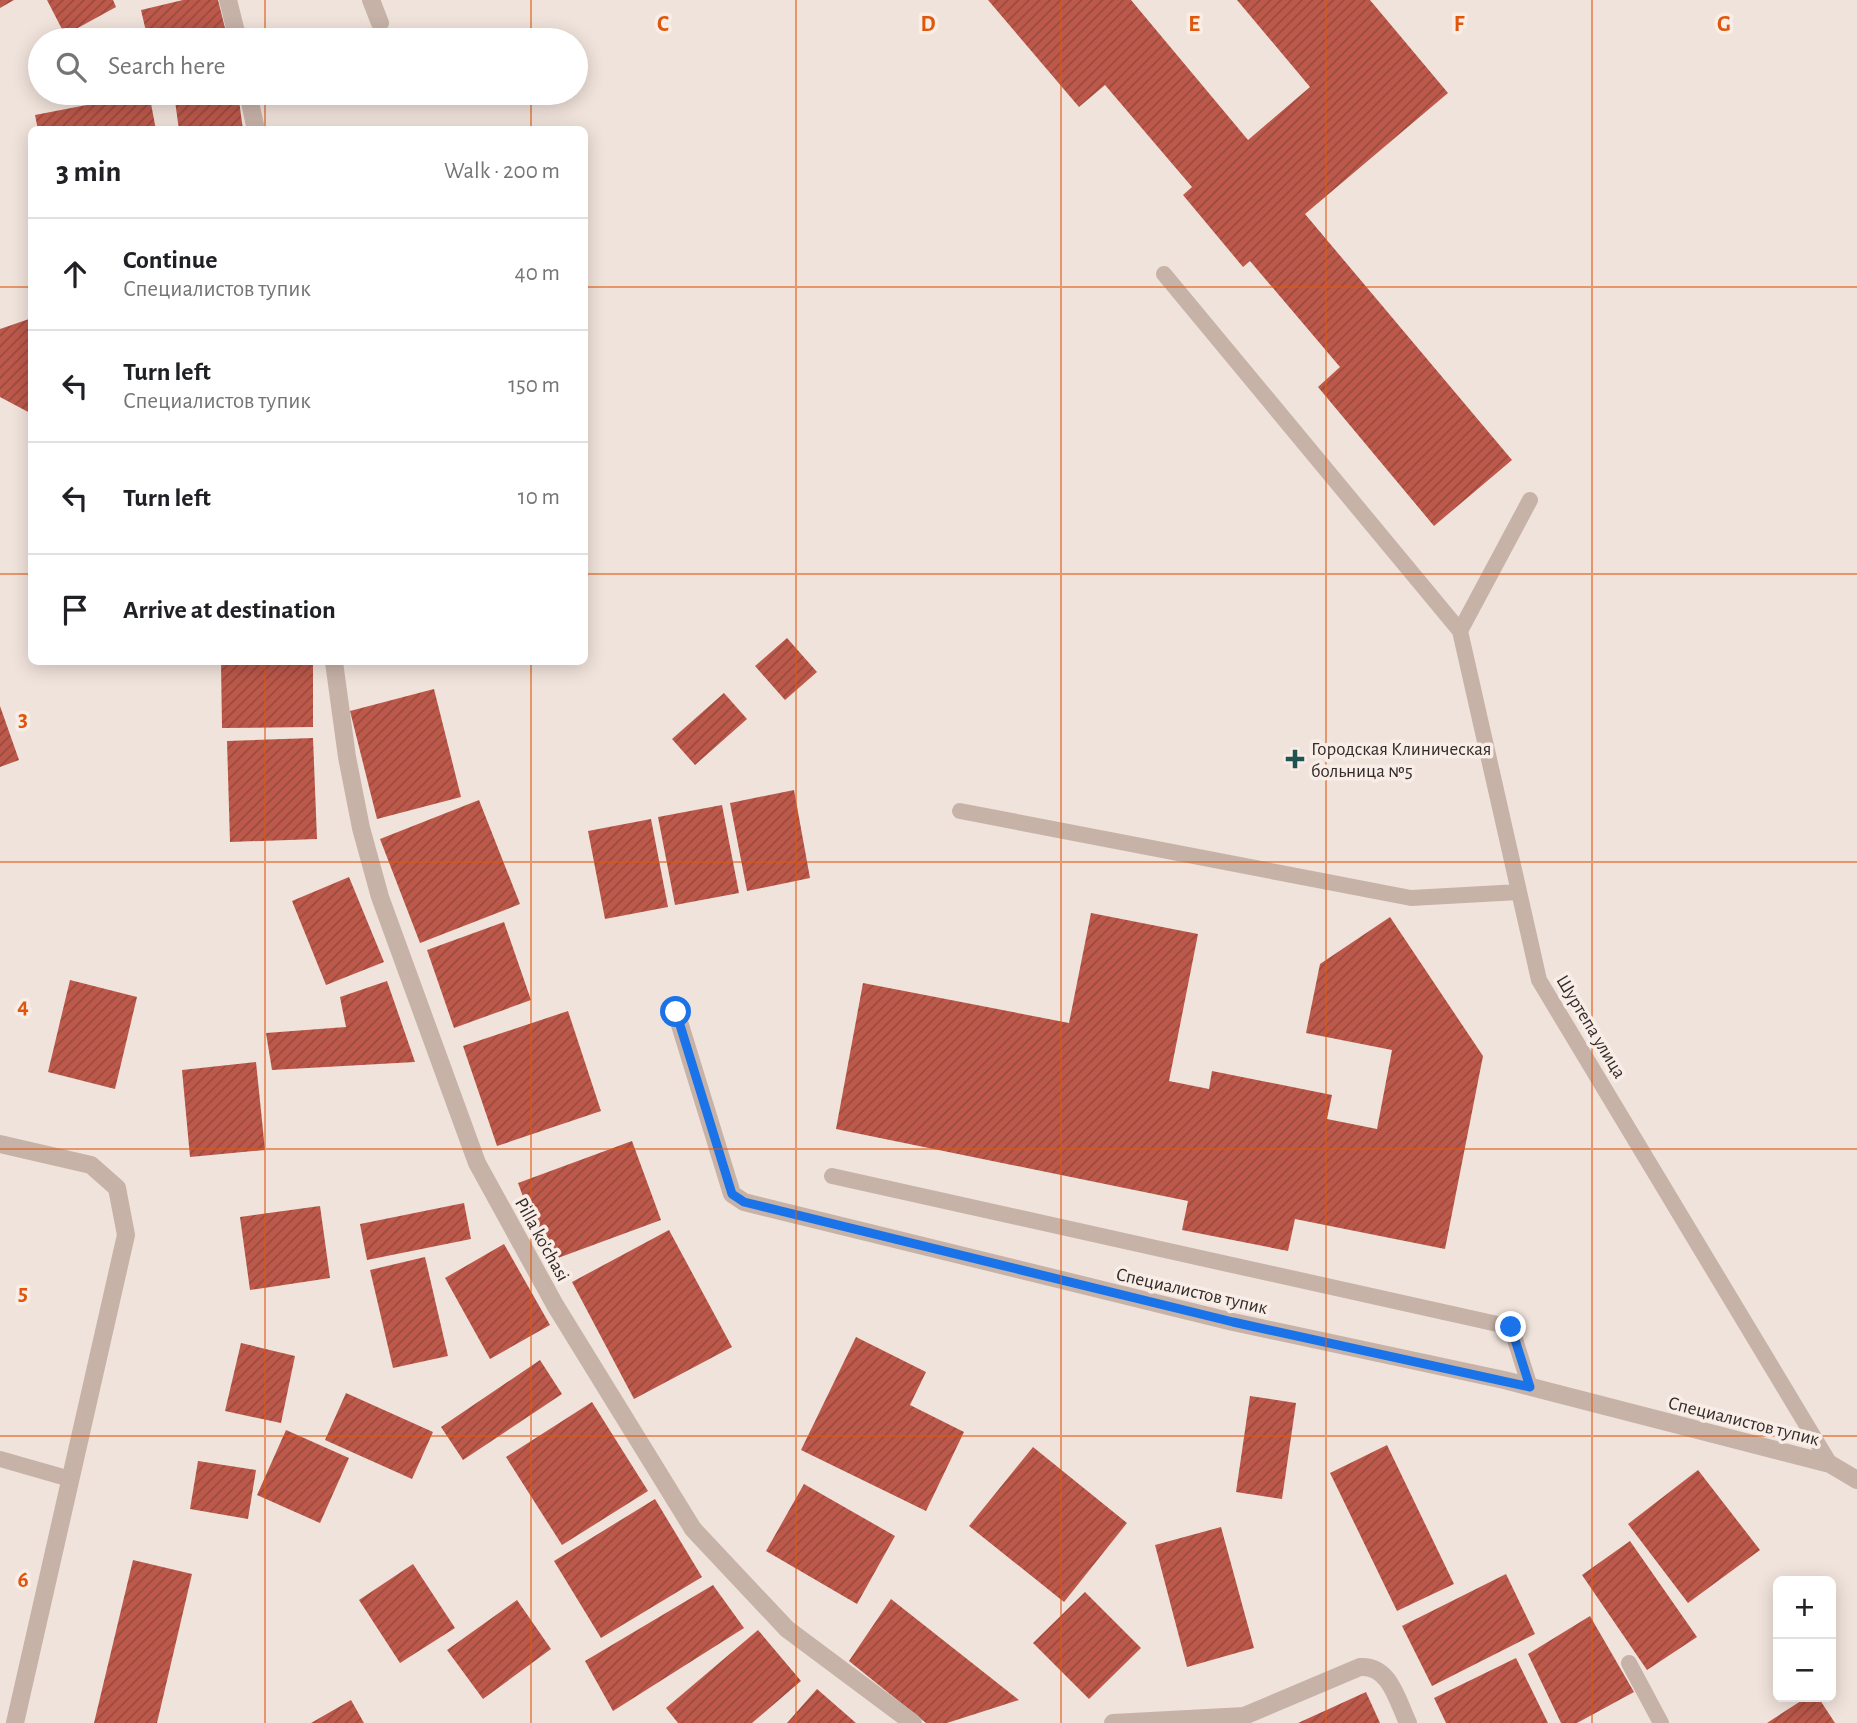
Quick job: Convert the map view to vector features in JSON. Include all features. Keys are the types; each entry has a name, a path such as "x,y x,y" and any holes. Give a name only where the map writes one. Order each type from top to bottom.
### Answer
{"street":[{"path":"228,0 235,28"},
{"path":"371,0 380,23"},
{"path":"251,105 255,126"},
{"name":"Pilla ko'chasi","path":"334,665 349,769 380,897 483,1175 555,1305 693,1529 787,1629 914,1723"},
{"name":"Специалистов тупик","path":"676,1012 732,1194 744,1202 1233,1322 1530,1387 1830,1464"},
{"path":"0,1144 91,1165 117,1188 126,1235 15,1723"},
{"name":"Шуртепа улица","path":"1830,1464 1852,1474 1857,1480"},
{"path":"1113,1723 1244,1716 1360,1667 1372,1666 1384,1673 1408,1723"}],"lane":[{"path":"1164,274 1460,631 1530,500"},
{"name":"Шуртепа улица","path":"1460,631 1539,980 1830,1464"},
{"path":"960,811 1411,898 1519,892"},
{"path":"832,1176 1511,1327 1530,1387"},
{"path":"0,1459 70,1479"},
{"path":"1629,1663 1661,1723"}],"building":[{"path":"0,0 14,0 0,8"},
{"path":"47,0 113,0 116,7 78,28 61,28"},
{"path":"183,0 218,0 225,28 145,28 141,10"},
{"path":"988,0 1131,0 1248,140 1310,87 1237,0 1370,0 1448,93 1305,214 1512,460 1434,526 1318,387 1340,367 1250,261 1243,267 1183,195 1192,187 1105,85 1079,107"},
{"path":"87,105 151,105 155,126 37,126 35,115"},
{"path":"176,105 240,105 242,126 178,126"},
{"path":"28,319 28,412 0,397 0,329"},
{"path":"787,638 817,672 785,700 755,666"},
{"path":"221,665 313,665 313,727 222,728"},
{"path":"434,689 461,797 377,819 350,711"},
{"path":"724,693 747,719 695,765 672,739"},
{"path":"0,706 19,760 0,767"},
{"path":"313,738 317,839 230,842 227,741"},
{"path":"794,790 810,878 747,891 730,803"},
{"path":"479,800 520,904 420,943 380,839"},
{"path":"722,805 739,893 675,905 658,817"},
{"path":"651,819 668,907 605,919 588,831"},
{"path":"349,877 384,962 326,985 292,901"},
{"path":"1091,913 1198,934 1169,1081 1209,1089 1212,1071 1332,1095 1327,1119 1377,1129 1392,1050 1306,1033 1320,964 1390,917 1483,1056 1445,1249 1295,1219 1288,1251 1182,1230 1188,1201 836,1129 863,983 1069,1023"},
{"path":"504,922 531,1000 454,1028 427,950"},
{"path":"70,980 137,997 115,1089 48,1072"},
{"path":"387,981 415,1062 272,1070 266,1033 346,1027 340,997"},
{"path":"568,1011 601,1111 497,1146 463,1046"},
{"path":"256,1062 265,1150 190,1157 182,1070"},
{"path":"632,1141 661,1220 547,1262 518,1183"},
{"path":"464,1203 471,1239 367,1260 360,1224"},
{"path":"320,1206 330,1278 250,1290 240,1217"},
{"path":"669,1230 732,1347 634,1399 572,1282"},
{"path":"504,1244 550,1325 490,1359 445,1278"},
{"path":"425,1257 448,1356 393,1368 370,1270"},
{"path":"856,1337 926,1372 910,1405 964,1432 926,1511 801,1450"},
{"path":"241,1343 295,1356 281,1423 225,1411"},
{"path":"540,1360 562,1394 463,1460 441,1427"},
{"path":"346,1393 433,1432 412,1479 325,1440"},
{"path":"1250,1396 1296,1403 1282,1499 1236,1492"},
{"path":"592,1402 648,1491 562,1545 506,1457"},
{"path":"286,1430 349,1458 320,1523 257,1495"},
{"path":"1387,1445 1454,1584 1397,1611 1330,1473"},
{"path":"1033,1447 1127,1523 1064,1602 969,1526"},
{"path":"198,1461 256,1470 248,1519 190,1509"},
{"path":"1698,1470 1760,1550 1688,1603 1628,1524"},
{"path":"804,1484 895,1536 857,1604 766,1551"},
{"path":"655,1499 702,1577 601,1638 554,1561"},
{"path":"1221,1527 1254,1648 1187,1667 1155,1545"},
{"path":"1630,1541 1697,1637 1647,1670 1582,1575"},
{"path":"133,1560 192,1574 157,1723 94,1723"},
{"path":"413,1564 455,1628 400,1663 359,1600"},
{"path":"1506,1574 1535,1634 1432,1686 1402,1626"},
{"path":"713,1585 744,1628 613,1711 585,1661"},
{"path":"1085,1592 1141,1648 1089,1699 1033,1643"},
{"path":"891,1599 1019,1700 947,1723 926,1723 849,1661"},
{"path":"517,1600 551,1649 483,1699 447,1650"},
{"path":"1590,1616 1634,1692 1577,1723 1561,1723 1528,1654"},
{"path":"758,1630 801,1681 752,1723 678,1723 666,1708"},
{"path":"1516,1658 1548,1723 1446,1723 1434,1698"},
{"path":"817,1689 856,1723 787,1723"},
{"path":"1366,1692 1380,1723 1298,1723"},
{"path":"351,1700 364,1723 311,1723"},
{"path":"1799,1702 1821,1702 1835,1723 1767,1723"}],"place":[{"name":"Городская Клиническая больница №5","path":"1295,759"}],"route":[{"path":"676,1012 732,1194 744,1202 1233,1322 1530,1387 1511,1327"}]}
